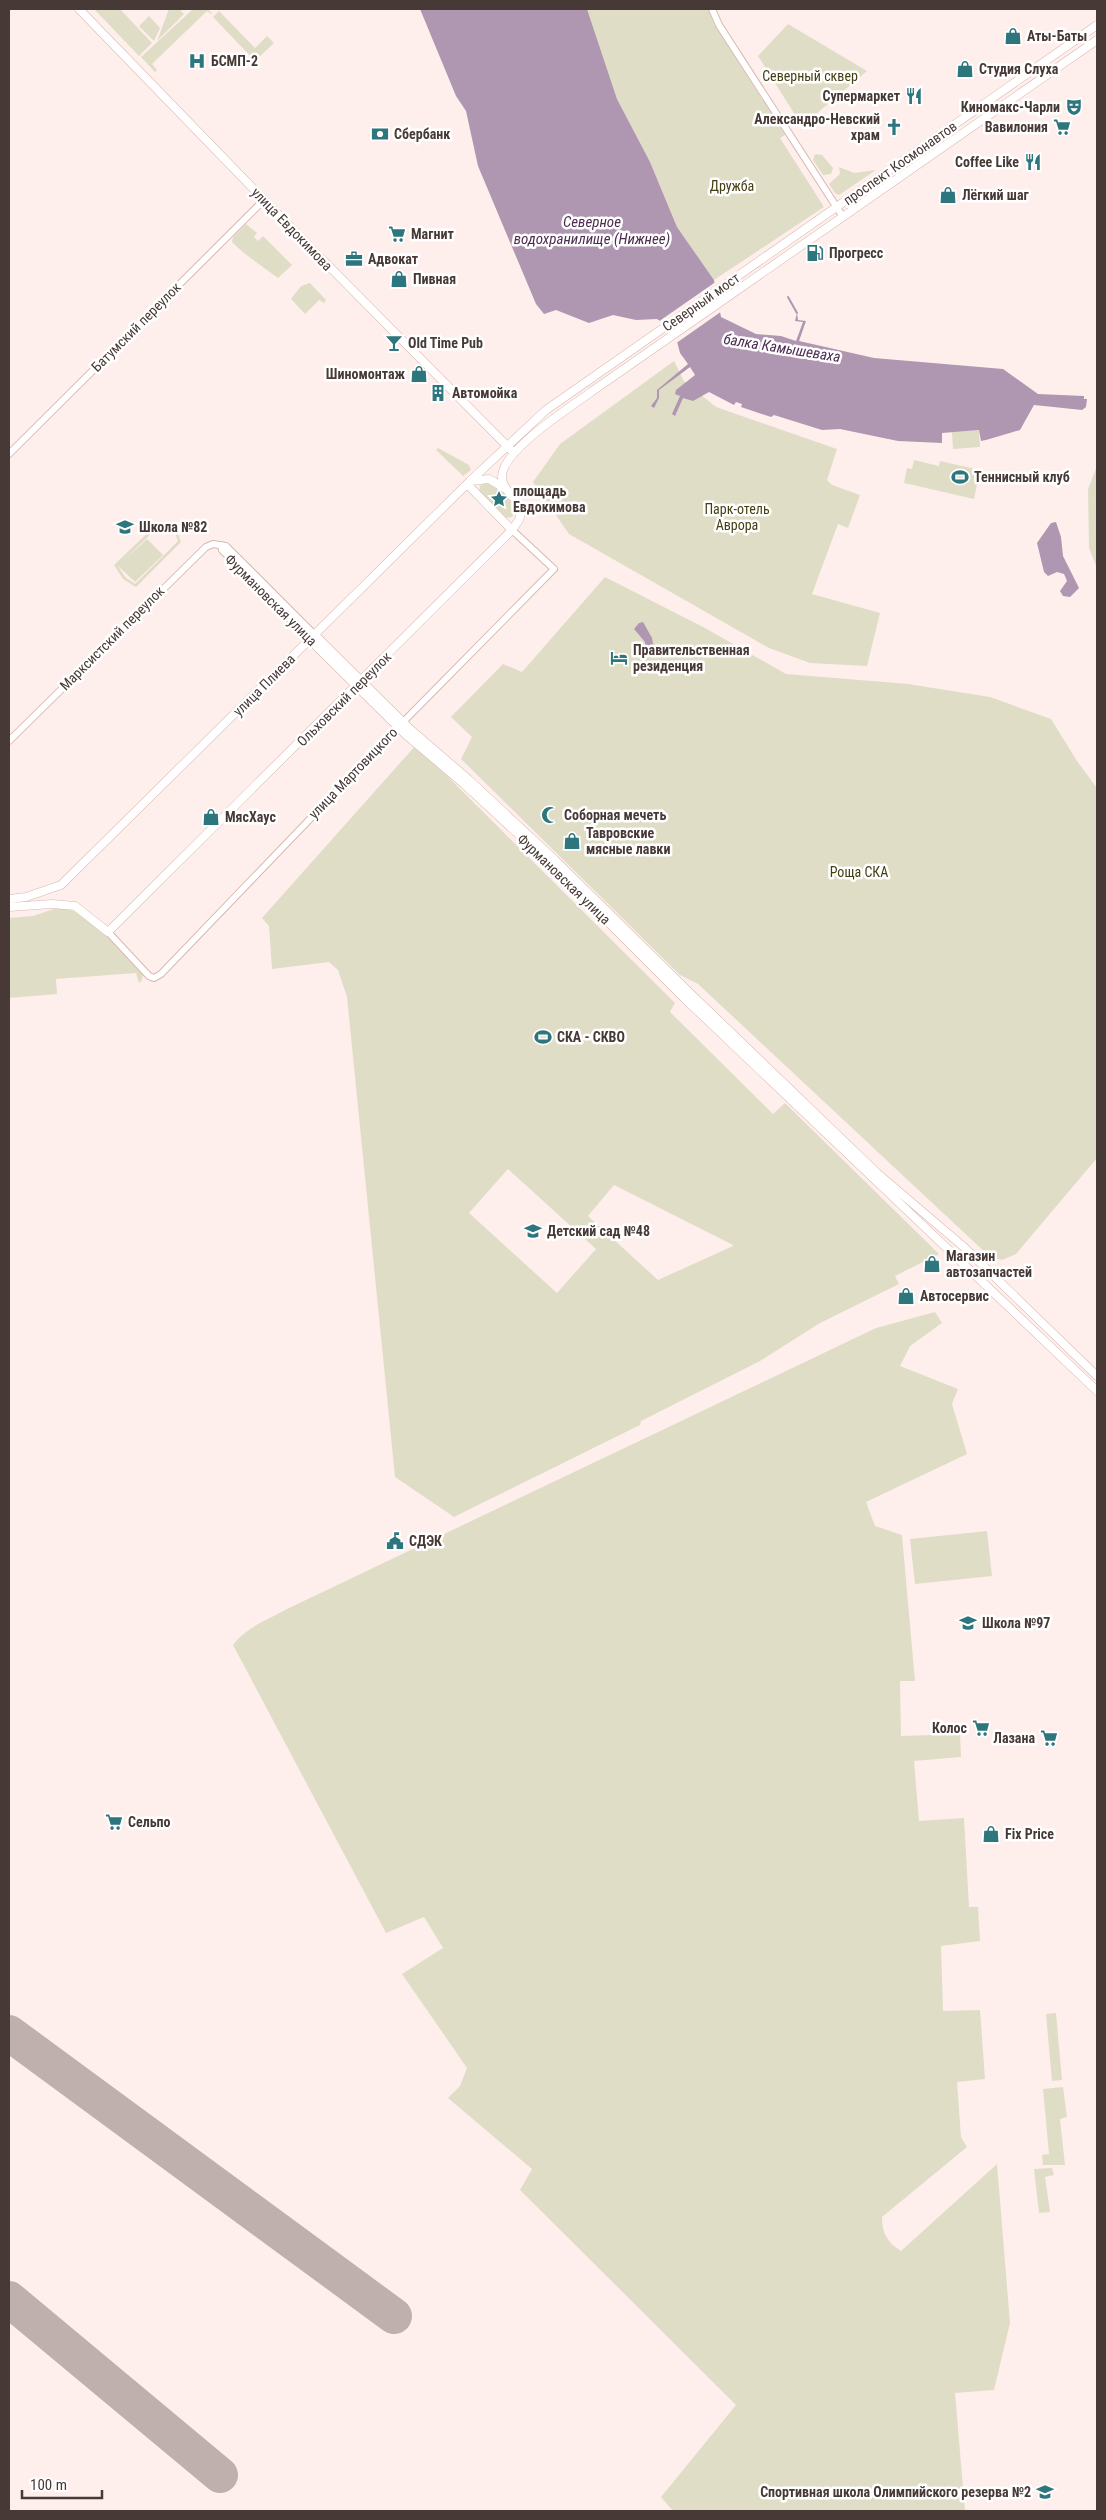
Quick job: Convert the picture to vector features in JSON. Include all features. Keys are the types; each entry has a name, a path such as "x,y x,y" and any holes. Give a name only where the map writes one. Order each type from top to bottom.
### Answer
{"main road":[{"name":"улица Евдокимова","path":"79,9 264,200 509,446"},
{"name":"проспект Космонавтов","path":"752,266 1097,25"},
{"name":"проспект Космонавтов","path":"759,276 1097,40"},
{"name":"Северный мост","path":"509,446 546,410 752,266"},
{"name":"Северный мост","path":"510,457 552,420 759,276"},
{"path":"504,488 503,470 510,457 509,446"},
{"path":"468,483 509,446"},
{"path":"468,483 489,479 504,488"},
{"path":"468,483 512,530"},
{"name":"улица Плиева","path":"9,900 26,897 61,885 468,483"},
{"name":"Ольховский переулок","path":"108,932 512,530 520,520 522,510 504,488"},
{"name":"Фурмановская улица","path":"312,638 401,724 554,860 875,1176"},
{"path":"9,907 52,904 75,906 108,932"},
{"path":"875,1176 965,1248 1097,1376"},
{"path":"875,1176 956,1257 1097,1390"},
{"path":"956,1257 965,1248"},
{"path":"1034,1332 1043,1322"}],"street":[{"path":"712,9 720,25 842,218"},
{"name":"Батумский переулок","path":"9,454 264,200"},
{"name":"улица Мартовицкого","path":"108,932 149,976 154,978 161,974 401,724 554,569 512,530"},
{"name":"Марксистский переулок","path":"9,741 206,547 214,544 220,545"},
{"name":"Фурмановская улица","path":"220,545 226,546 312,638"}],"green space":[{"path":"94,9 120,9 152,43 139,56"},
{"path":"169,9 179,9 184,14 157,41"},
{"path":"193,9 208,9 213,15 207,11 152,64 157,70 155,72 141,57"},
{"name":"Дружба","path":"587,9 708,9 714,24 785,135 780,138 824,207 714,280 677,227 650,162 617,99"},
{"path":"219,11 255,48 267,36 274,43 255,61 213,17"},
{"path":"149,16 160,28 154,41 139,26"},
{"name":"Северный сквер","path":"788,24 867,71 802,126 758,56"},
{"path":"815,154 822,155 833,168 831,174 823,175 813,160"},
{"path":"839,167 854,173 876,170 839,195 835,193 829,184 840,174"},
{"path":"246,224 257,233 254,237 258,241 263,236 292,265 278,278 232,242 233,237"},
{"path":"310,283 326,300 324,303 319,300 305,314 291,299 301,286"},
{"name":"Парк-отель Аврора","path":"674,361 684,381 716,407 837,449 827,480 832,485 860,495 848,528 838,524 812,594 880,613 867,666 810,663 769,648 569,534 533,482 560,444"},
{"path":"979,430 980,447 953,449 952,432"},
{"path":"438,448 469,465 471,470 463,476 436,450"},
{"path":"914,460 939,466 940,461 980,470 974,499 904,483 907,468 912,469"},
{"path":"1097,466 1097,568 1089,548 1088,489"},
{"path":"486,482 495,486 512,502 516,511 512,517 504,518 479,492 480,486"},
{"path":"160,521 176,529 181,542 136,587 123,579 114,565","holes":["161,524 174,530 178,541 135,584 125,577 118,566 135,582 163,555 147,539 123,561"]},
{"name":"Роща СКА","path":"605,577 705,628 786,674 908,684 990,697 1051,719 1077,761 1097,788 1097,1158 1016,1254 1002,1260 989,1256 698,984 680,975 461,759 472,737 451,717 503,664 522,672"},
{"path":"416,745 675,1003 670,1012 773,1114 785,1103 939,1254 895,1276 899,1284 820,1323 760,1361 641,1421 640,1425 454,1517 395,1477 347,997 338,970 329,962 272,969 269,926 262,918","holes":["508,1169 596,1249 557,1293 469,1213","614,1185 733,1245 733,1246 658,1280 588,1216"]},
{"path":"63,906 96,926 143,974 142,980 139,983 136,973 56,979 57,994 9,998 9,918 33,916"},
{"path":"935,1312 942,1323 910,1346 900,1366 958,1389 952,1404 967,1454 866,1502 875,1526 902,1535 915,1681 900,1681 901,1736 960,1734 961,1757 914,1761 919,1821 964,1818 969,1907 978,1907 980,1941 941,1946 943,2011 980,2010 985,2079 957,2082 961,2137 967,2147 882,2217 882,2223 886,2237 901,2251 997,2164 1010,2323 994,2390 955,2393 965,2511 673,2511 661,2497 736,2405 520,2190 532,2169 448,2098 460,2086 467,2068 402,1974 443,1948 424,1917 386,1933 233,1645 251,1629 287,1609 876,1328"},
{"path":"987,1531 992,1576 915,1584 910,1539"},
{"path":"1056,2013 1062,2080 1052,2081 1046,2014"},
{"path":"1063,2087 1067,2117 1060,2119 1065,2165 1043,2165 1042,2155 1049,2154 1043,2089"},
{"path":"1052,2168 1054,2175 1045,2177 1050,2212 1039,2213 1034,2169"}],"water":[{"name":"Северное водохранилище (Нижнее)","path":"420,9 587,9 617,99 650,162 677,227 714,280 721,317 756,334 781,336 796,341 803,322 795,321 797,313 798,320 806,321 799,341 874,358 1003,369 1038,394 1084,396 1084,399 1087,399 1086,407 1082,410 1034,405 1020,430 981,441 979,430 942,433 942,443 898,441 840,429 822,430 774,415 771,417 741,407 742,404 736,402 734,405 709,392 693,401 683,398 675,416 672,414 680,396 675,394 676,390 695,375 690,367 659,390 659,398 654,408 651,406 657,398 657,390 688,364 680,353 674,330 657,319 636,320 613,315 589,323 556,310 544,314 536,304 478,166 466,111 456,96"},
{"path":"1056,522 1061,537 1063,556 1079,588 1070,597 1063,596 1060,591 1067,581 1064,574 1057,572 1048,576 1044,572 1037,543 1051,523"},
{"path":"643,622 652,638 655,655 645,652 645,642 634,629 639,623"}],"pier":[{"path":"717,281 722,311 675,344 672,331 658,322"}],"waterway":[{"path":"788,297 797,313"}],"taxiway":[{"path":"9,2304 16,2305"}],"runway":[{"path":"9,2033 394,2316"},
{"path":"9,2299 220,2475"}],"place":[{"name":"Аты-Баты","path":"1013,36"},
{"name":"БСМП-2","path":"197,61"},
{"name":"Студия Слуха","path":"965,69"},
{"name":"Супермаркет","path":"914,96"},
{"name":"Киномакс-Чарли","path":"1074,107"},
{"name":"Александро-Невский храм","path":"894,127"},
{"name":"Вавилония","path":"1062,127"},
{"name":"Сбербанк","path":"380,134"},
{"name":"Coffee Like","path":"1033,162"},
{"name":"Лёгкий шаг","path":"948,195"},
{"name":"Магнит","path":"397,234"},
{"name":"Прогресс","path":"815,253"},
{"name":"Адвокат","path":"354,259"},
{"name":"Пивная","path":"399,279"},
{"name":"Old Time Pub","path":"394,343"},
{"name":"Шиномонтаж","path":"419,374"},
{"name":"Автомойка","path":"438,393"},
{"name":"Теннисный клуб","path":"960,477"},
{"name":"площадь Евдокимова","path":"499,499"},
{"name":"Школа №82","path":"125,527"},
{"name":"Правительственная резиденция","path":"619,658"},
{"name":"Соборная мечеть","path":"550,815"},
{"name":"МясХаус","path":"211,817"},
{"name":"Тавровские мясные лавки","path":"572,841"},
{"name":"СКА - СКВО","path":"543,1037"},
{"name":"Детский сад №48","path":"533,1231"},
{"name":"Магазин автозапчастей","path":"932,1264"},
{"name":"Автосервис","path":"906,1296"},
{"name":"СДЭК","path":"395,1541"},
{"name":"Школа №97","path":"968,1623"},
{"name":"Колос","path":"981,1728"},
{"name":"Лазана","path":"1049,1738"},
{"name":"Сельпо","path":"114,1822"},
{"name":"Fix Price","path":"991,1834"},
{"name":"Спортивная школа Олимпийского резерва №2","path":"1045,2492"}],"water label":[{"name":"балка Камышеваха","path":"782,348"}]}
